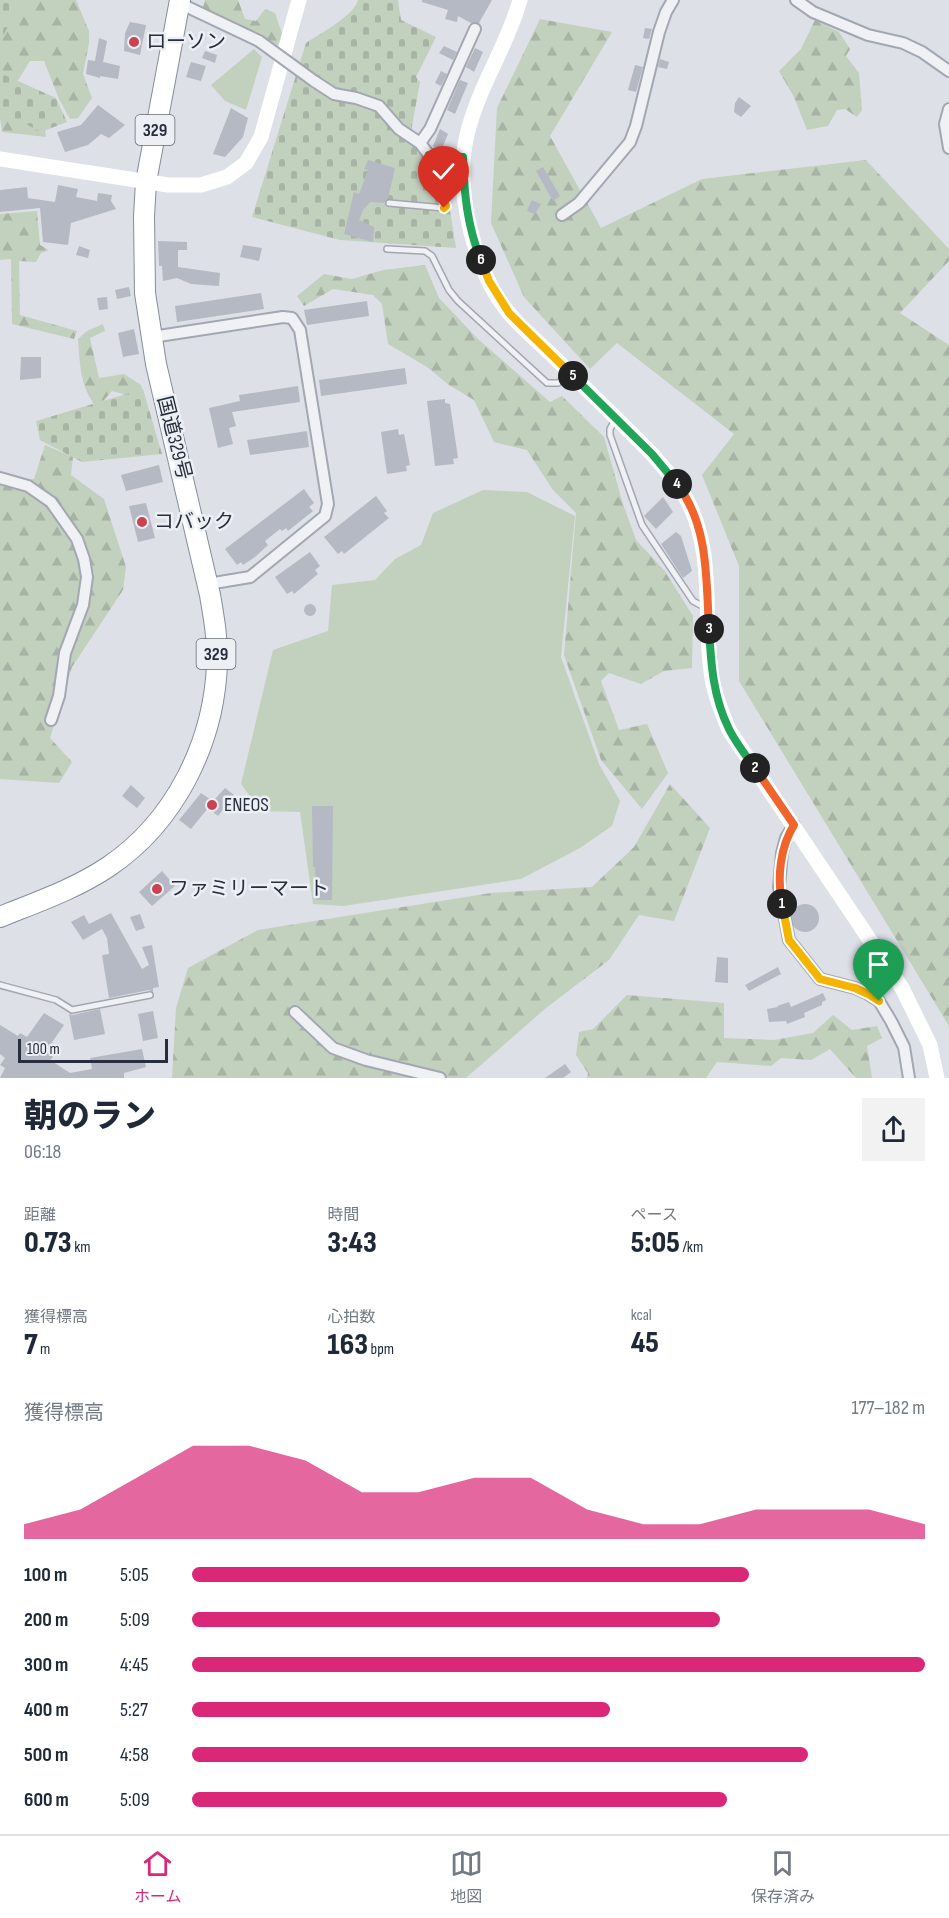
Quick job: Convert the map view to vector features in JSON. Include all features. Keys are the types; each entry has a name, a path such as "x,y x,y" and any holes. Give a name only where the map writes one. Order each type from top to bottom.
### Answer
{"highway":[{"name":"国道329号","path":"0,917 63,892 108,867 144,837 182,786 205,736 214,694 217,663 216,632 208,584 156,364 146,293 144,216 146,182 180,2"}],"main road":[{"path":"0,159 177,186 201,185 227,177 246,163 261,137 299,0"},
{"path":"520,0 509,33 472,113 463,157 464,191 478,254 489,281 509,313 652,454 689,503 703,545 712,677 718,705 729,730 902,988 930,1045 937,1078"}],"street":[{"path":"562,215 579,203 630,142 659,32 673,0"},
{"path":"796,0 813,12 857,30 903,43 922,52 949,71"},
{"path":"180,2 259,41 334,93 379,106 399,129 420,143 429,155 463,157"},
{"path":"420,143 430,129 475,29"},
{"path":"949,108 945,124 949,148"},
{"path":"152,337 283,317 292,318 300,330 328,504 325,516 250,578 208,584"},
{"path":"0,478 28,486 51,502 77,539 84,559 87,577 83,605 65,653 59,696 51,720"},
{"path":"794,825 786,838 782,853 779,887 789,940 820,979 855,988 879,1001 904,1047 909,1078"},
{"path":"295,1012 333,1048 366,1060 440,1078"}],"lane":[{"path":"389,203 444,208 446,206 436,182 429,155"},
{"path":"387,249 425,251 432,256 449,290 458,301 547,383 558,383 570,373"},
{"path":"617,418 610,429 610,435 642,525 693,601 708,609"},
{"path":"0,985 56,1000 72,1010 150,995"}],"green space":[{"path":"0,0 23,0 0,41"},
{"path":"8,0 76,0 89,31 83,74 92,98 78,118 70,119 59,99 44,61 30,61 7,98 11,117 43,118 46,137 2,132 0,15"},
{"path":"205,0 238,0 245,19 256,21 265,9 275,13 283,36 278,45 235,26 203,7"},
{"path":"358,0 398,0 401,20 436,37 416,77 420,82 411,131 430,150 451,159 448,197 456,248 340,240 252,217 306,43 343,18"},
{"path":"540,19 612,32 550,136 601,228 702,179 866,160 949,249 949,261 900,313 949,345 949,1026 739,681 739,566 702,475 734,434 617,343 590,369 524,297 491,223 497,108"},
{"path":"815,20 839,32 850,49 846,56 859,73 862,110 857,117 845,109 837,110 828,126 807,130 794,97 779,71 801,49"},
{"path":"254,49 262,57 246,110 225,101 211,85"},
{"path":"0,73 56,98 67,122 41,132 0,111"},
{"path":"37,211 40,245 49,250 41,253 36,262 19,261 20,315 77,331 74,339 12,324 11,259 0,260 0,214"},
{"path":"425,265 439,298 478,339 550,402 562,396 604,437 636,540 664,570 693,616 692,668 664,671 641,684 609,673 601,681 619,730 647,724 668,773 642,809 601,760 564,655 576,513 553,490 527,450 494,442 474,400 449,385 427,367 388,344 382,304 373,295 333,289 304,306 297,296 324,274 352,279 383,270"},
{"path":"103,324 105,331 90,338 99,378 124,374 141,385 148,414 145,416 123,394 112,391 97,408 87,392 79,358 78,339 87,331"},
{"path":"143,389 162,454 82,462 40,440 36,421"},
{"path":"45,445 73,457 71,475 104,499 126,567 123,590 72,667 50,738 72,762 59,783 0,779 0,481 34,479"},
{"path":"483,490 527,492 575,516 561,657 599,764 620,801 612,826 580,848 521,879 343,906 313,904 300,812 261,811 241,784 273,650 328,631 332,585 375,580 395,559 421,545 433,513"},
{"path":"670,784 710,828 674,921 639,915 609,960 546,1008 466,1078 172,1078 176,1008 188,968 258,930 491,893 592,887 634,847"},
{"path":"627,995 724,1003 724,1038 774,1040 813,1033 833,1015 852,1030 877,1026 882,1038 867,1046 872,1078 856,1078 830,1049 811,1060 781,1058 771,1066 717,1062 706,1078 587,1078 588,1073 576,1055 579,1032 593,1029"}],"building":[{"path":"422,0 492,0 479,23 471,23 458,16 457,22 445,19 448,10 422,2"},
{"name":"ローソン","path":"130,22 146,25 140,55 124,51 125,33"},
{"path":"645,28 652,29 649,39 643,38"},
{"path":"99,38 107,41 103,62 120,66 118,79 86,74 88,60 95,61"},
{"path":"444,46 457,52 453,60 439,53"},
{"path":"475,48 483,52 474,72 466,67"},
{"path":"205,51 217,55 215,63 202,58"},
{"path":"660,59 669,62 667,69 658,67"},
{"path":"191,62 206,66 201,81 186,77"},
{"path":"635,65 643,67 636,92 628,90"},
{"path":"441,71 447,74 441,86 435,83"},
{"path":"460,80 468,83 455,114 447,110"},
{"path":"739,97 751,106 741,117 734,112 735,103"},
{"path":"98,105 125,125 109,138 101,134 88,145 65,152 57,132 81,125"},
{"path":"231,108 248,118 243,137 225,157 213,154"},
{"path":"440,129 448,134 442,148 437,148 433,146"},
{"path":"368,160 395,168 388,198 384,203 370,202 363,210 359,220 374,227 373,242 344,234 354,192 359,194 368,170 364,169"},
{"path":"543,167 560,196 553,201 536,171"},
{"path":"58,185 78,189 76,197 97,201 98,193 112,195 111,201 116,209 71,223 68,245 43,242 40,208 0,212 0,190 27,187 28,198 55,202"},
{"path":"532,200 541,204 535,214 527,211"},
{"path":"158,241 187,242 187,250 178,250 178,267 220,273 219,286 191,284 177,278 163,281 162,266 159,266"},
{"path":"243,245 262,248 259,261 240,257"},
{"path":"79,246 90,250 88,258 76,255"},
{"path":"129,287 131,296 117,299 115,290"},
{"path":"261,293 264,309 177,322 175,306"},
{"path":"107,297 108,309 99,310 97,298"},
{"path":"367,301 369,316 307,325 304,310"},
{"path":"134,329 139,354 123,357 118,333"},
{"path":"21,357 41,357 41,378 20,380"},
{"path":"405,368 407,384 321,396 319,380"},
{"path":"298,386 300,402 232,412 236,426 229,428 233,444 218,448 209,408 240,401 239,395"},
{"path":"445,399 445,403 450,404 458,458 453,459 454,464 435,466 427,401"},
{"path":"398,429 399,435 404,434 410,465 406,466 407,471 387,474 381,432"},
{"path":"307,431 309,447 250,455 247,440"},
{"path":"159,465 163,482 126,491 121,475"},
{"path":"304,489 314,503 309,507 313,511 288,531 286,528 282,531 280,529 265,541 268,545 255,557 243,565 241,562 237,565 225,549"},
{"path":"376,496 387,511 384,513 389,518 344,554 342,551 338,554 324,537"},
{"path":"663,497 673,512 656,529 644,516"},
{"name":"コバック","path":"146,503 155,538 138,542 129,506"},
{"path":"676,532 681,536 692,571 683,578 661,544"},
{"path":"310,552 320,566 315,570 318,574 294,594 292,591 287,594 275,577"},
{"path":"312,604 316,610 312,616 308,616 304,608"},
{"path":"131,785 145,798 137,808 122,796"},
{"path":"225,788 234,795 218,816 208,808 191,829 179,820 201,793 213,801"},
{"path":"312,806 333,806 332,900 316,900"},
{"name":"ファミリーマート","path":"162,871 175,886 152,906 139,892"},
{"path":"805,904 815,908 819,918 815,928 805,932 795,928 791,918 795,908"},
{"path":"111,913 142,969 149,965 142,947 152,945 159,987 153,988 153,992 149,990 109,998 102,955 109,954 107,938 102,929 83,940 71,922 84,915 89,924"},
{"path":"140,914 145,928 136,931 130,917"},
{"path":"717,957 728,958 728,983 715,982"},
{"path":"778,967 781,974 749,991 745,985"},
{"path":"823,993 826,1000 822,1002 822,1005 804,1013 805,1017 787,1024 786,1021 769,1022 767,1009 789,1002 791,1007"},
{"path":"100,1009 105,1034 74,1040 69,1014"},
{"path":"153,1011 158,1038 143,1041 138,1014"},
{"path":"44,1013 64,1025 46,1051 53,1057 50,1060 70,1073 92,1069 90,1058 142,1049 146,1067 124,1073 124,1078 0,1078 5,1068 0,1065 5,1058 0,1054 0,1025 18,1036 20,1033 27,1037"},
{"path":"565,1064 571,1072 563,1078 545,1078"}],"place":[{"name":"ローソン","path":"134,42"},
{"name":"コバック","path":"142,522"},
{"name":"ENEOS","path":"212,805"},
{"name":"ファミリーマート","path":"157,889"}],"route":[{"path":"444,208 446,206 436,182 429,155 463,157 464,191 472,235 489,281 509,313 652,454 689,503 703,545 712,677 718,705 729,730 794,825 786,838 782,853 779,887 789,940 820,979 855,988 879,1001"}]}
